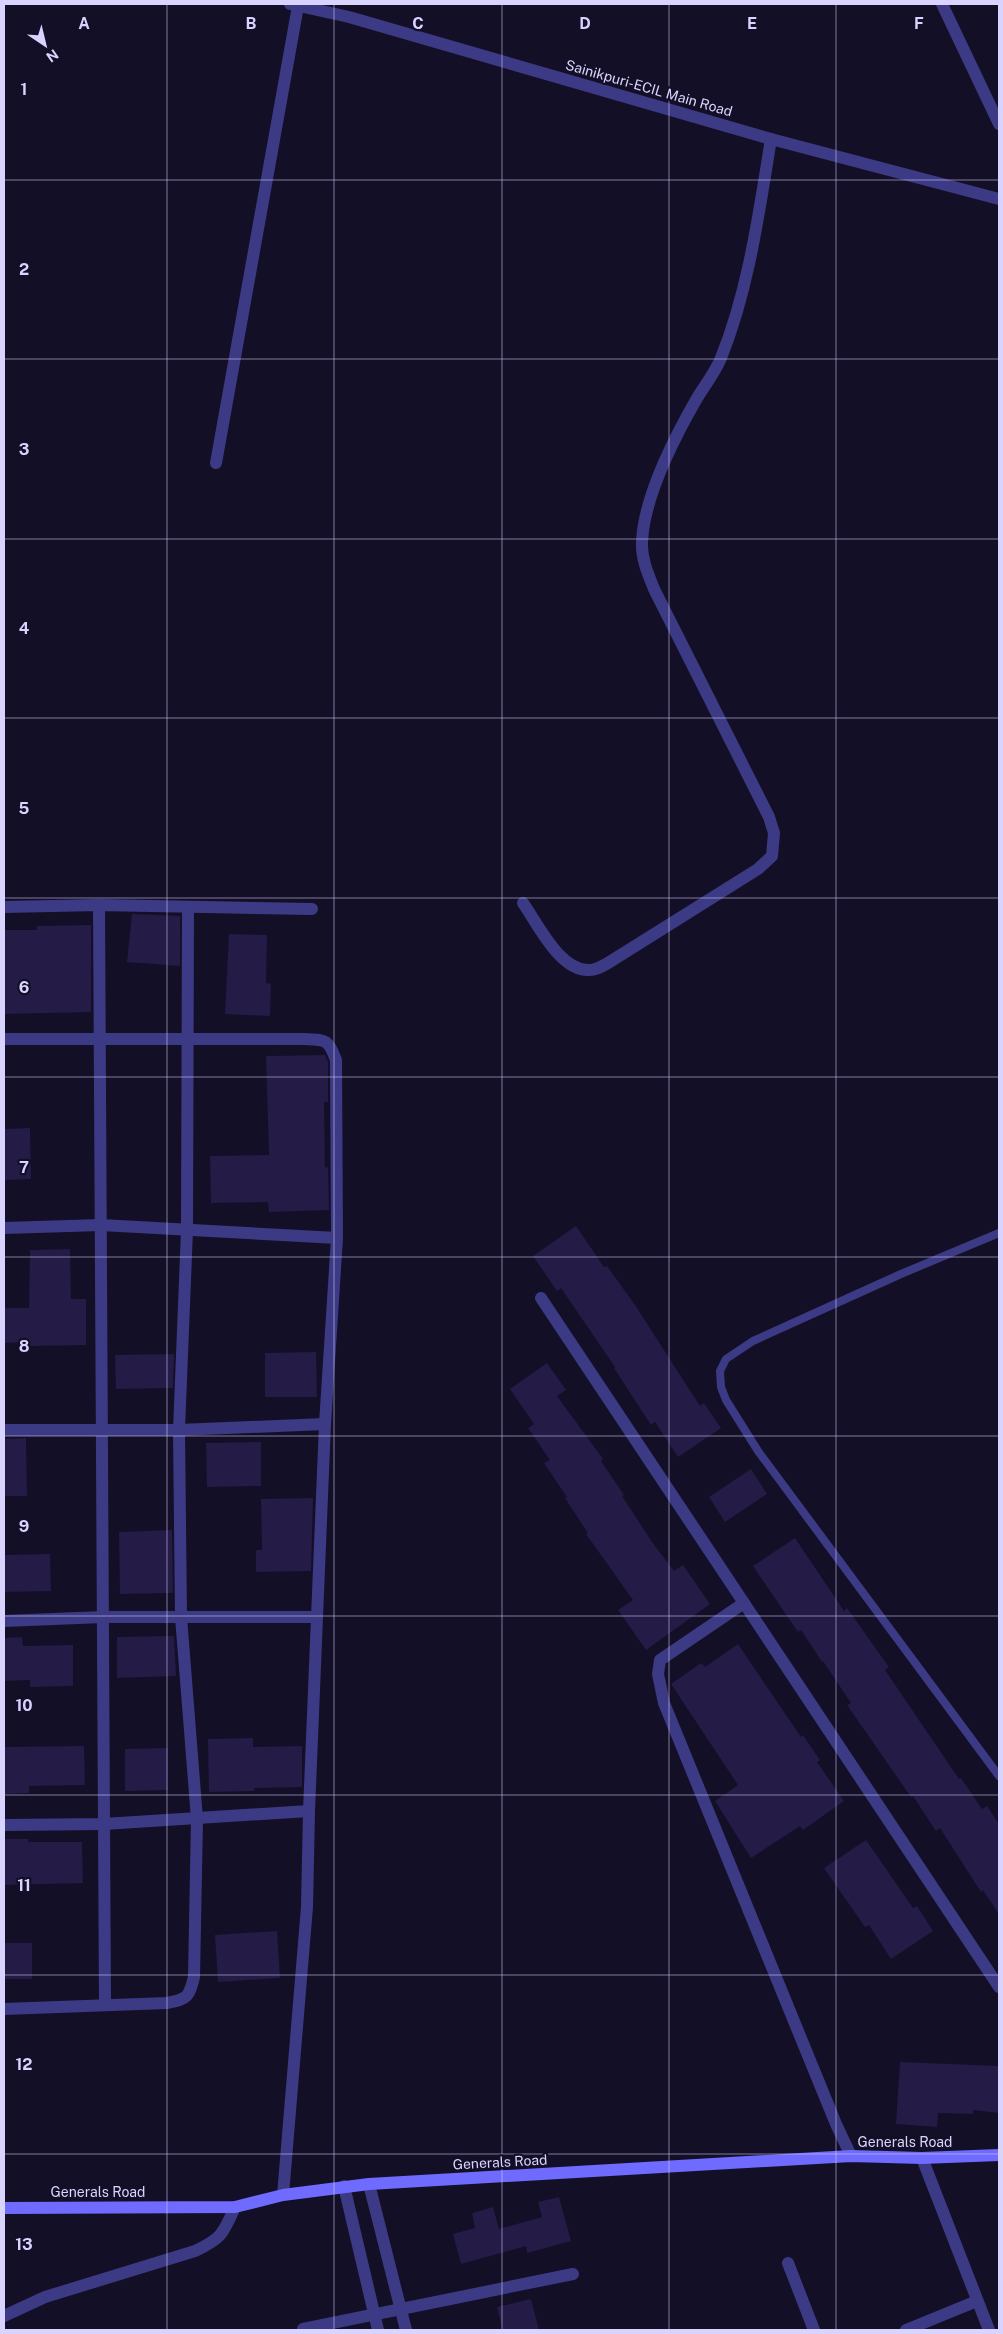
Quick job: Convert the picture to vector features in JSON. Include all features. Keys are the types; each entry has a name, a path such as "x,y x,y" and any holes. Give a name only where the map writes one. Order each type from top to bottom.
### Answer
{"street":[{"path":"342,4 349,17"},
{"path":"942,4 999,124"},
{"path":"216,464 294,5"},
{"name":"Sainikpuri-ECIL Main Road","path":"294,5 349,17 771,139 999,198"},
{"path":"523,903 559,956 569,965 590,970 608,963 758,870 772,856 774,833 769,817 654,589 645,565 642,543 648,504 667,458 696,401 721,360 724,351 753,249 771,139"},
{"path":"99,906 105,2005"},
{"path":"4,907 99,906 312,909"},
{"path":"4,2009 167,2003 183,2000 190,1993 194,1977 197,1820 181,1617 179,1430 187,1230 188,907"},
{"path":"4,1039 100,1040 188,1038 325,1040 331,1045 336,1060 337,1238 325,1424 316,1617 307,1907 283,2195"},
{"path":"4,1228 101,1225 337,1238"},
{"path":"541,1298 999,1988"},
{"path":"4,1430 102,1428 179,1430 325,1424"},
{"path":"744,1603 660,1660 658,1674 664,1702 836,2124 851,2156"},
{"path":"4,1621 103,1617 316,1617"},
{"path":"4,1825 104,1824 309,1812"},
{"name":"Generals Road","path":"4,2208 235,2207 283,2195 369,2184 851,2156 922,2158 999,2155"},
{"path":"922,2158 989,2330"},
{"path":"369,2184 406,2330"},
{"path":"344,2186 378,2330"},
{"path":"4,2316 45,2297 195,2251 216,2241 224,2231 235,2207"},
{"path":"788,2263 814,2330"},
{"path":"303,2329 573,2274"},
{"path":"906,2330 977,2302"}],"lane":[{"path":"999,1233 901,1274 754,1341 726,1359 720,1371 721,1387 726,1400 758,1451 999,1776"}],"building":[{"path":"132,914 180,916 180,966 127,962"},
{"path":"91,925 91,1012 4,1014 4,930 37,930 37,926"},
{"path":"229,934 267,935 266,983 271,984 270,1016 225,1014"},
{"path":"325,1055 328,1062 328,1102 324,1102 325,1168 328,1167 329,1210 269,1212 268,1202 211,1203 210,1156 269,1155 266,1056"},
{"path":"30,1128 31,1179 4,1180 4,1129"},
{"path":"576,1226 604,1267 607,1266 635,1305 700,1406 704,1403 721,1428 678,1457 655,1422 651,1425 615,1367 561,1288 557,1291 533,1256"},
{"path":"70,1249 71,1299 86,1299 86,1345 30,1346 30,1342 4,1343 4,1308 29,1308 30,1250"},
{"path":"316,1352 317,1397 265,1397 265,1353"},
{"path":"174,1354 173,1388 116,1389 115,1355"},
{"path":"547,1363 566,1390 557,1396 603,1459 601,1461 652,1542 674,1571 683,1565 710,1604 646,1650 618,1610 633,1600 586,1534 588,1533 565,1498 567,1497 544,1463 550,1460 528,1428 534,1424 510,1389"},
{"path":"26,1438 27,1496 4,1496 4,1439"},
{"path":"261,1442 261,1486 207,1487 206,1443"},
{"path":"751,1469 767,1494 725,1522 709,1497"},
{"path":"313,1498 311,1571 256,1572 256,1550 262,1550 261,1499"},
{"path":"172,1530 173,1593 120,1594 119,1532"},
{"path":"795,1538 844,1611 847,1608 889,1667 885,1670 959,1779 961,1778 982,1809 987,1806 999,1824 999,1914 983,1890 981,1892 940,1828 936,1831 913,1796 911,1797 847,1705 851,1703 823,1661 801,1630 798,1632 753,1566"},
{"path":"50,1554 51,1591 4,1592 4,1555"},
{"path":"174,1636 176,1676 117,1678 117,1637"},
{"path":"22,1637 23,1646 73,1645 73,1686 30,1687 30,1680 4,1681 4,1638"},
{"path":"738,1644 801,1737 803,1735 820,1760 817,1762 844,1801 803,1830 800,1826 751,1858 715,1801 738,1785 671,1684 701,1663 705,1667"},
{"path":"253,1738 253,1747 302,1746 302,1787 254,1788 254,1791 209,1792 208,1739"},
{"path":"84,1746 85,1785 29,1786 29,1793 4,1794 4,1747"},
{"path":"168,1748 168,1790 125,1791 125,1749"},
{"path":"4,1839 28,1839 28,1842 82,1842 83,1883 4,1885"},
{"path":"866,1840 913,1908 917,1906 933,1931 891,1959 869,1925 865,1927 824,1868"},
{"path":"277,1931 280,1978 218,1982 215,1935"},
{"path":"4,1943 32,1943 32,1979 4,1979"},
{"path":"900,2062 999,2066 999,2113 973,2110 973,2114 938,2113 937,2127 896,2124"},
{"path":"559,2197 571,2241 527,2253 526,2246 461,2264 453,2234 475,2228 472,2213 493,2207 499,2229 542,2217 538,2202"},
{"path":"531,2299 539,2330 503,2330 497,2307"}]}
